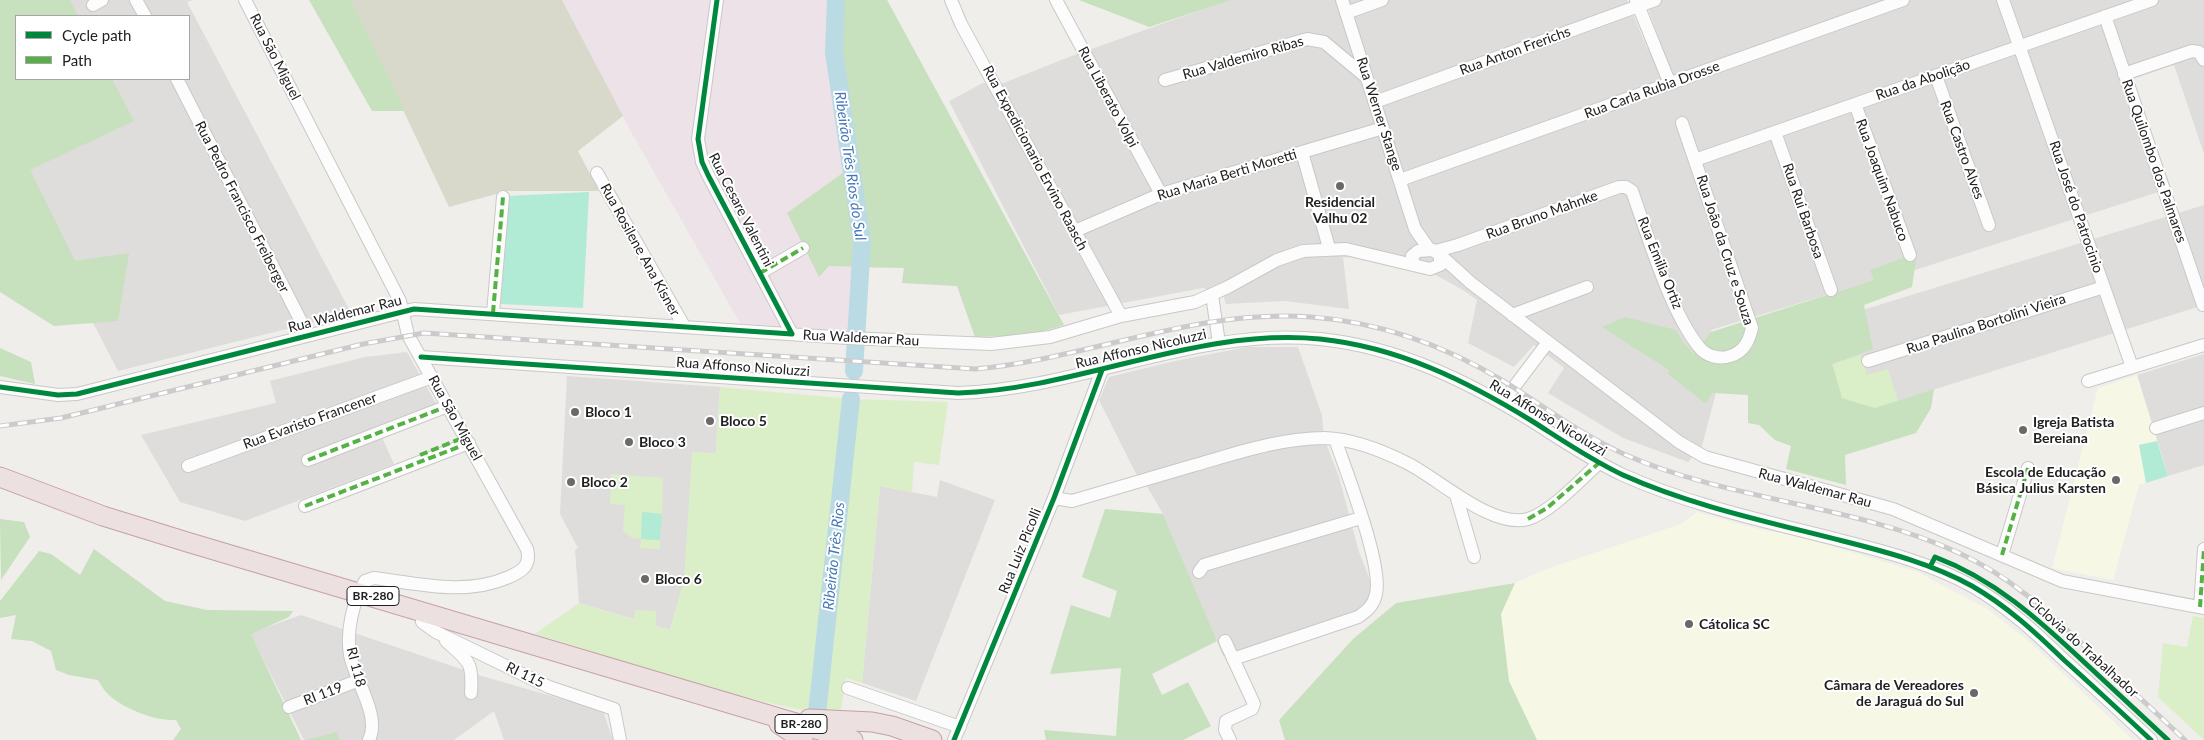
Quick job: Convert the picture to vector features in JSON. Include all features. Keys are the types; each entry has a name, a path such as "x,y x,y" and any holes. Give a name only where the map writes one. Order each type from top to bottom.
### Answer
{"highway":[{"name":"BR-280","path":"0,477 119,520 853,740"},
{"path":"749,708 803,740"},
{"path":"749,708 800,718 872,722 892,726 932,740"}],"street":[{"path":"136,0 144,15"},
{"name":"Rua São Miguel","path":"245,0 400,301 408,335 527,549 529,557 527,565 519,573 491,585 444,588 374,578 365,581 359,592"},
{"name":"Rua Cesare Valentini","path":"717,0 699,126 699,151 708,175 792,334"},
{"name":"Rua Expedicionario Ervino Raasch","path":"951,0 961,24 1121,316"},
{"name":"Rua Liberato Volpi","path":"1056,0 1161,194"},
{"name":"Rua Werner Stange","path":"1342,0 1415,229 1414,257"},
{"path":"1346,13 1382,0"},
{"name":"Rua Anton Frerichs","path":"1375,102 1638,3 1655,0"},
{"name":"Rua Carla Rubia Drosse","path":"1400,180 1903,0"},
{"name":"Rua José do Patrocinio","path":"2003,0 2132,367"},
{"name":"Rua da Abolição","path":"1695,160 2152,0"},
{"path":"1638,3 1670,84"},
{"name":"Rua Quilombo dos Palmares","path":"2105,16 2203,305"},
{"name":"Rua Valdemiro Ribas","path":"1165,80 1307,39 1324,42 1367,78"},
{"path":"2124,74 2192,51 2199,52 2204,60"},
{"name":"Rua Castro Alves","path":"1936,76 1989,225"},
{"name":"Rua Pedro Francisco Freiberger","path":"178,80 308,335"},
{"name":"Rua Joaquim Nabuco","path":"1855,104 1910,255"},
{"name":"Rua João da Cruz e Souza","path":"1682,123 1752,328 1750,339 1744,348 1726,358 1712,356 1700,348 1694,339"},
{"name":"Rua Maria Berti Moretti","path":"1075,231 1161,194 1383,128"},
{"name":"Rua Rui Barbosa","path":"1776,132 1831,290"},
{"path":"1302,152 1329,248"},
{"name":"Rua Rosilene Ana Kisner","path":"598,173 684,326"},
{"name":"Rua Bruno Mahnke","path":"1414,257 1437,257 1458,245 1619,187 1626,187"},
{"name":"Rua Emilia Ortiz","path":"1626,187 1632,191 1669,292 1694,339"},
{"path":"493,312 503,197"},
{"name":"Rua Werner Stange","path":"1415,229 1437,257"},
{"path":"760,273 803,248"},
{"name":"Rua Waldemar Rau","path":"0,387 58,395 77,394 402,311 427,308 848,338 971,344 1013,342 1050,337 1121,316 1195,302 1286,256 1329,248 1346,249 1386,257 1437,257 1679,442 1705,457 1893,509 2062,580 2202,607"},
{"name":"Rua Paulina Bortolini Vieira","path":"1868,361 2104,287"},
{"path":"1512,315 1587,288"},
{"path":"1212,295 1219,343"},
{"name":"Rua Affonso Nicoluzzi","path":"420,357 958,393 1006,389 1102,370 1219,343 1296,338 1356,344 1415,361 1483,392 1601,464 1653,487 1700,502 1894,554 1930,567 1972,586 2031,629 2151,740"},
{"path":"1502,403 1548,342"},
{"path":"2088,380 2204,345"},
{"name":"Rua Luiz Picolli","path":"954,740 1054,498 1102,370"},
{"name":"Rua Evaristo Francener","path":"188,466 432,377"},
{"path":"308,460 448,406"},
{"path":"2156,428 2204,413"},
{"path":"1054,498 1072,500 1275,444 1302,440 1335,439 1371,448 1408,463 1478,508 1506,519 1517,521 1528,519 1547,508 1601,464"},
{"path":"1233,659 1358,617 1373,604 1378,584 1374,558 1335,439"},
{"path":"420,455 467,440"},
{"path":"305,506 467,440"},
{"path":"1551,512 1601,464"},
{"path":"2002,556 2028,468"},
{"path":"1456,495 1474,557"},
{"path":"1199,572 1204,565 1361,518"},
{"path":"2202,607 2204,549"},
{"name":"RI 118","path":"359,592 349,636 350,655 357,681 373,722 369,740"},
{"name":"RI 115","path":"421,610 422,622 436,632 549,687 614,708 620,740"},
{"path":"436,632 470,664 473,671 471,693"},
{"path":"1225,641 1254,704 1252,708 1226,721 1225,730 1230,740"},
{"name":"RI 119","path":"289,707 357,681"},
{"path":"848,688 960,727"}],"shaded area":[{"path":"0,0 193,0 187,2 351,313 118,371 0,143"},
{"path":"351,0 562,0 623,116 578,151 599,191 507,191 449,207"},
{"path":"562,0 887,0 1064,325 1030,335 975,337 957,286 902,283 904,268 862,268 866,339 744,330 631,132"},
{"path":"1229,0 1627,0 1648,50 1661,44 1645,0 2204,0 2204,154 2174,65 2133,79 2171,188 1915,270 1905,271 1711,330 1724,362 1702,446 1688,462 1623,438 1548,393 1564,368 1534,345 1514,367 1468,343 1477,300 1432,273 1361,258 1343,257 1349,309 1285,301 1226,304 1224,297 1203,288 1059,315 949,101 983,83 1001,84 1069,57"},
{"path":"2204,205 2204,305 1875,408 1726,352"},
{"path":"1247,347 1298,347 1322,415 1324,438 1339,477 1359,552 1379,603 1223,656 1163,514 1148,488 1135,472 1099,400 1109,377 1175,361"},
{"path":"407,352 442,414 381,435 394,464 245,521 180,502 141,435 276,403 270,381 365,357"},
{"path":"2204,354 2204,465 2168,476 2137,375"},
{"name":"Escola de Educação Básica Julius Karsten","path":"2137,375 2168,476 2139,485 2113,580 2052,568 2098,388"},
{"path":"567,376 720,387 714,481 670,630 579,603 575,550 578,548 560,514"},
{"path":"940,480 995,500 916,701 862,683 880,486 937,497"},
{"name":"Cátolica SC","path":"1697,512 1754,528 1801,537 1918,572 1989,610 2032,644 2133,740 1285,740 1279,720 1353,639 1396,603 1515,583 1549,568 1681,524"},
{"path":"301,615 482,676 603,711 613,740 504,740 494,711 454,740 304,740 250,633"}],"green space":[{"path":"0,0 70,0 78,15 15,15 15,80 113,80 134,121 30,170 75,261 129,253 118,321 54,326 0,292"},
{"path":"309,0 351,0 405,111 372,111"},
{"path":"836,0 887,0 1064,325 1030,335 975,337 957,286 902,283 904,268 829,266 819,277 787,213 851,167 834,52"},
{"path":"1079,0 1231,0 1149,27"},
{"path":"589,192 583,308 501,304 506,196"},
{"path":"1917,253 1912,287 1864,305 1873,349 1832,364 1842,398 1875,408 1934,389 1931,408 1916,433 1845,455 1846,485 1786,469 1791,446 1775,440 1759,425 1748,423 1748,395 1712,393 1706,404 1668,374 1669,370 1602,327 1625,317 1676,330 1683,342 1694,354 1711,332 1874,280 1870,270"},
{"path":"0,348 31,362 35,384 0,376"},
{"path":"1861,355 1867,375 1888,369 1898,401 1875,408 1842,398 1832,364"},
{"path":"720,387 851,399 948,402 939,465 914,462 912,492 880,486 862,683 846,678 840,716 801,710 724,692 535,634 579,603 634,620 635,610 656,611 656,626 670,630 684,580 692,452 716,453"},
{"path":"2157,441 2168,476 2146,483 2139,445"},
{"path":"611,474 663,478 662,514 643,512 641,539 632,538 623,531 625,505 610,504"},
{"path":"1105,509 1163,514 1217,641 1152,674 1162,695 1188,682 1211,726 1183,740 1046,740 1044,730 1116,736 1121,668 1050,674 1071,605 1110,618 1117,591 1082,577"},
{"path":"642,512 662,514 660,540 641,539"},
{"path":"0,519 24,522 30,537 1,580"},
{"path":"641,539 660,540 660,549 640,548"},
{"path":"94,549 165,601 207,610 293,611 289,617 251,634 301,740 173,740 181,729 176,720 150,717 133,710 110,696 98,680 69,675 56,670 51,651 32,641 11,639 16,615 0,618 0,601 39,551 51,554 80,575"},
{"path":"1515,583 1501,614 1509,681 1537,740 1285,740 1279,720 1353,639 1396,603"},
{"path":"2193,616 2204,618 2204,740 2158,697 2163,643 2187,647"},
{"path":"337,732 339,740 306,740"}],"waterway":[{"name":"Ribeirão Três Rios do Sul","path":"836,0 834,52 862,242 854,371"},
{"name":"Ribeirão Três Rios","path":"817,713 851,399"}],"railway":[{"path":"0,426 61,418 363,344 424,333 975,369 1017,364 1184,327 1226,320 1268,316 1337,320 1387,330 1460,357 1505,382 1595,439 1626,455 1666,470 1750,494 1878,524 1919,537 1959,553 1997,574 2030,597 2185,740"}],"marked path":[{"path":"493,313 503,197"},
{"path":"760,273 803,248"},
{"path":"308,460 448,406"},
{"path":"420,455 465,437"},
{"path":"305,506 469,443"},
{"path":"1528,519 1547,508 1599,463"},
{"path":"2002,555 2028,468"},
{"path":"2200,607 2204,549"}],"cycle path":[{"path":"717,0 698,139 702,162 792,334"},
{"path":"0,387 58,395 77,394 414,309 792,334"},
{"path":"421,357 958,393 1004,389 1049,381 1183,350 1228,342 1274,338 1320,339 1349,343 1404,358 1457,380 1507,406 1600,463 1649,486 1731,513 1893,554 1957,578 1985,594 2021,620 2151,740"},
{"path":"954,740 1054,498 1102,370"},
{"name":"Ciclovia do Trabalhador","path":"1930,567 1935,557 1977,577 2014,602 2050,631 2168,740"}],"place":[{"name":"Residencial Valhu 02","path":"1340,186"},
{"name":"Bloco 1","path":"575,412"},
{"name":"Bloco 5","path":"710,421"},
{"name":"Igreja Batista Bereiana","path":"2023,430"},
{"name":"Bloco 3","path":"629,442"},
{"name":"Escola de Educação Básica Julius Karsten","path":"2116,480"},
{"name":"Bloco 2","path":"571,482"},
{"name":"Bloco 6","path":"645,579"},
{"name":"Cátolica SC","path":"1689,624"},
{"name":"Câmara de Vereadores de Jaraguá do Sul","path":"1974,693"}]}
